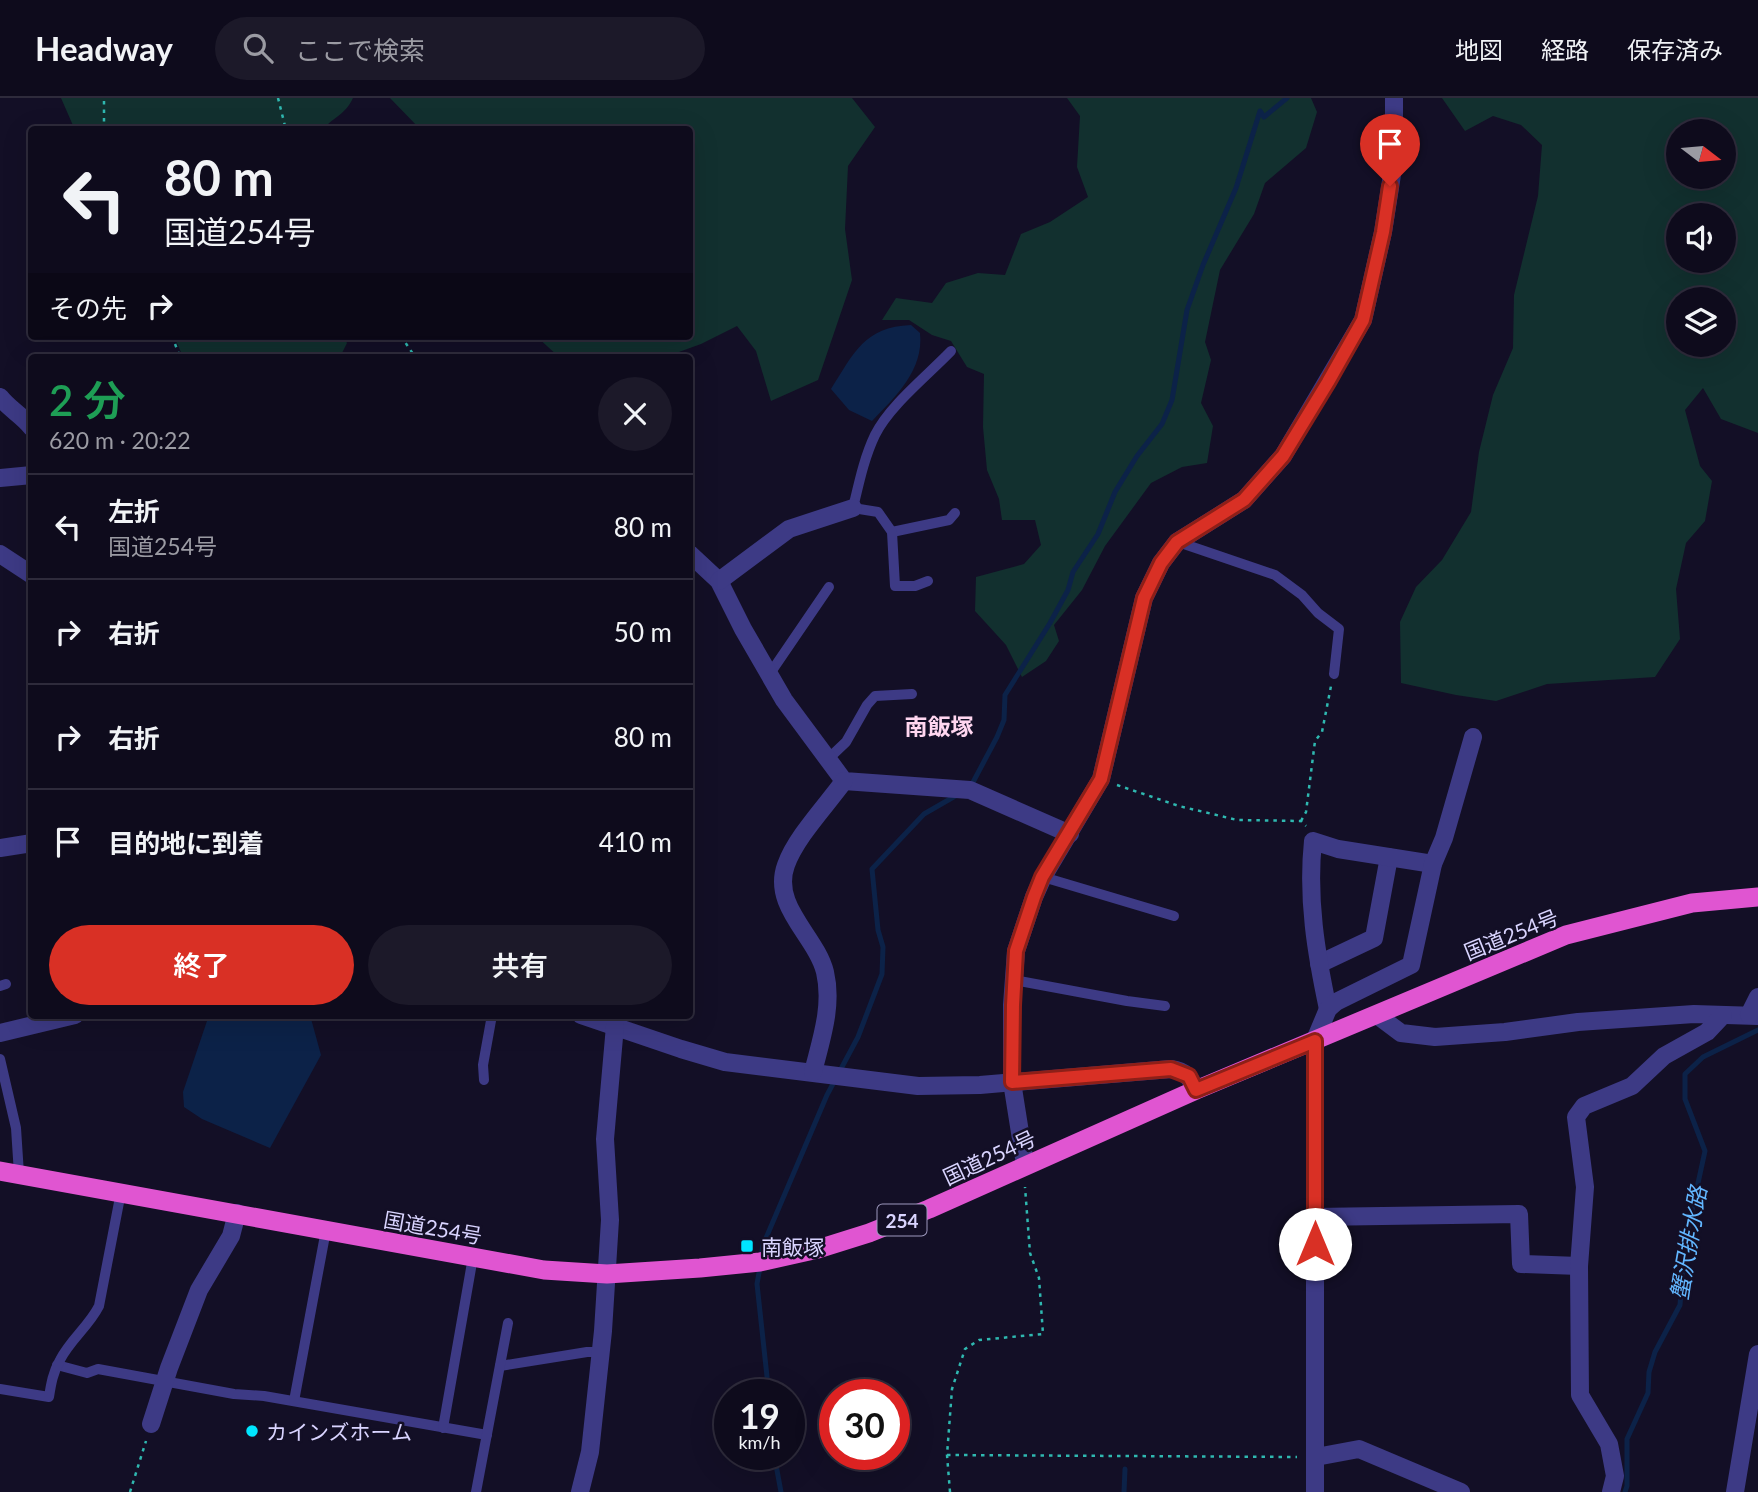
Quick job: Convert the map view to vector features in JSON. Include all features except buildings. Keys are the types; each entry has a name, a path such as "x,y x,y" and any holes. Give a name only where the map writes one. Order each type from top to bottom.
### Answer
{"highway":[{"name":"国道254号","path":"9,1173 544,1270 607,1274 760,1262 818,1249 869,1233 929,1209 1196,1090 1566,935 1692,903 1758,897"}],"street":[{"path":"1025,1164 1012,1082 1014,980 1016,951 1034,897 1042,877 1101,779 1144,598 1161,563 1177,542 1244,500 1283,456 1363,320 1383,232 1394,162 1394,98"},
{"path":"0,397 7,407 21,415 28,423"},
{"path":"0,478 28,475"},
{"path":"719,581 789,529 853,508"},
{"path":"0,554 28,572"},
{"path":"693,557 719,581 784,700 844,781 970,790 1070,834"},
{"path":"1315,1492 1315,1041 1328,1009 1336,1002 1411,965 1433,864 1444,838 1473,737"},
{"path":"813,1072 827,1010 828,990 819,953 799,927 784,895 783,883 786,866 796,847 844,781"},
{"path":"1328,1009 1312,922 1313,841 1339,849 1433,864"},
{"path":"0,848 28,844"},
{"path":"1318,964 1374,938 1389,857"},
{"path":"1377,1015 1401,1032 1434,1037 1505,1032 1578,1022 1694,1014 1754,1016 1758,997"},
{"path":"1611,1492 1615,1476 1609,1444 1580,1395 1579,1266 1585,1187 1576,1117 1584,1105 1632,1086 1664,1056 1707,1032 1723,1015"},
{"path":"0,1033 58,1019"},
{"path":"580,1492 590,1452 610,1220 605,1139 606,1021 725,1062 918,1086 1012,1082 1171,1069 1189,1076 1196,1090"},
{"path":"150,1424 199,1290 231,1236 237,1213"},
{"path":"1315,1217 1519,1214 1521,1264 1579,1266"},
{"path":"1735,1492 1758,1354"},
{"path":"1316,1457 1359,1449 1443,1488 1461,1492"}],"lane":[{"path":"928,581 915,586 894,586 892,532 878,512 853,508 863,466 875,434 891,411 951,351"},
{"path":"892,532 949,520 955,513"},
{"path":"1177,542 1275,575 1302,595 1318,613 1339,629 1334,674"},
{"path":"769,675 829,587"},
{"path":"827,760 846,742 875,696 912,694"},
{"path":"1042,877 1174,916"},
{"path":"1014,980 1165,1006"},
{"path":"484,1080 482,1065 491,1019"},
{"path":"0,1059 16,1128 9,1173"},
{"path":"0,1389 48,1397 57,1365 99,1306 121,1192"},
{"path":"294,1401 326,1230"},
{"path":"443,1427 473,1257"},
{"path":"476,1492 508,1323"},
{"path":"500,1366 600,1352"},
{"path":"57,1365 87,1373 98,1369 164,1383 294,1401 487,1435"}],"path":[{"path":"104,98 104,126"},
{"path":"278,98 285,126"},
{"path":"1301,821 1306,812 1315,741 1322,732 1334,674"},
{"path":"1101,779 1179,806 1237,820 1301,821 1313,841"},
{"path":"950,1492 947,1455 952,1389 965,1349 979,1340 1043,1334 1039,1279 1030,1253 1027,1227 1025,1164"},
{"path":"130,1492 150,1424"},
{"path":"947,1455 1316,1457"}],"green space":[{"path":"61,98 353,98 343,112 327,126 73,126"},
{"path":"390,98 852,98 875,127 848,166 845,229 852,280 818,380 771,401 756,351 737,326 673,354 556,354 540,340 693,340 693,126 417,126"},
{"path":"1067,98 1311,98 1317,112 1306,148 1265,183 1254,214 1220,270 1205,342 1211,360 1201,403 1213,426 1207,463 1182,467 1151,483 1105,546 1082,590 1054,625 1059,641 1046,661 1022,677 1006,645 975,611 976,577 1024,564 1041,545 1035,520 1002,520 999,499 987,470 983,427 984,374 967,367 951,341 932,335 909,320 882,320 896,298 932,303 946,283 978,273 1005,275 1021,234 1050,222 1088,197 1077,167 1080,116"},
{"path":"1442,98 1758,98 1758,433 1721,419 1703,388 1685,410 1700,466 1712,481 1705,521 1686,543 1676,589 1680,639 1655,677 1547,684 1496,701 1401,683 1400,622 1416,587 1442,560 1471,512 1479,452 1493,395 1513,348 1514,295 1538,196 1542,145 1521,125 1493,116 1465,131"},
{"path":"176,340 345,340 347,343 342,354 182,354"}],"water":[{"path":"911,325 920,333 920,346 918,359 906,382 872,421 849,410 831,389 854,353 862,344 882,331"},
{"path":"208,1019 311,1019 321,1055 270,1148 202,1119 184,1107 183,1092"}],"waterway":[{"path":"971,786 1004,720 1005,695 1068,590 1073,572 1098,534 1115,492 1137,456 1162,424 1172,400 1187,310 1236,188 1260,111 1264,117 1287,98"},
{"path":"761,1258 763,1245 827,1095 858,1037 882,974 883,947 878,930 872,869 924,814 957,795"},
{"name":"蟹沢排水路","path":"1625,1492 1627,1439 1648,1393 1649,1372 1655,1352 1680,1305 1685,1243 1705,1151 1685,1099 1685,1074 1703,1057 1758,1030"},
{"path":"760,1267 757,1284 767,1379"},
{"path":"1124,1492 1125,1469"},
{"path":"777,1470 781,1492"}],"place":[{"name":"南飯塚","path":"747,1246"},
{"name":"カインズホーム","path":"252,1431"}],"district":[{"name":"南飯塚","path":"939,726"}],"route":[{"path":"1315,1244 1315,1041 1196,1090 1189,1076 1171,1069 1012,1082 1016,951 1042,877 1101,779 1144,598 1161,563 1177,542 1244,500 1283,456 1328,382 1363,320 1383,232 1390,186"}]}
